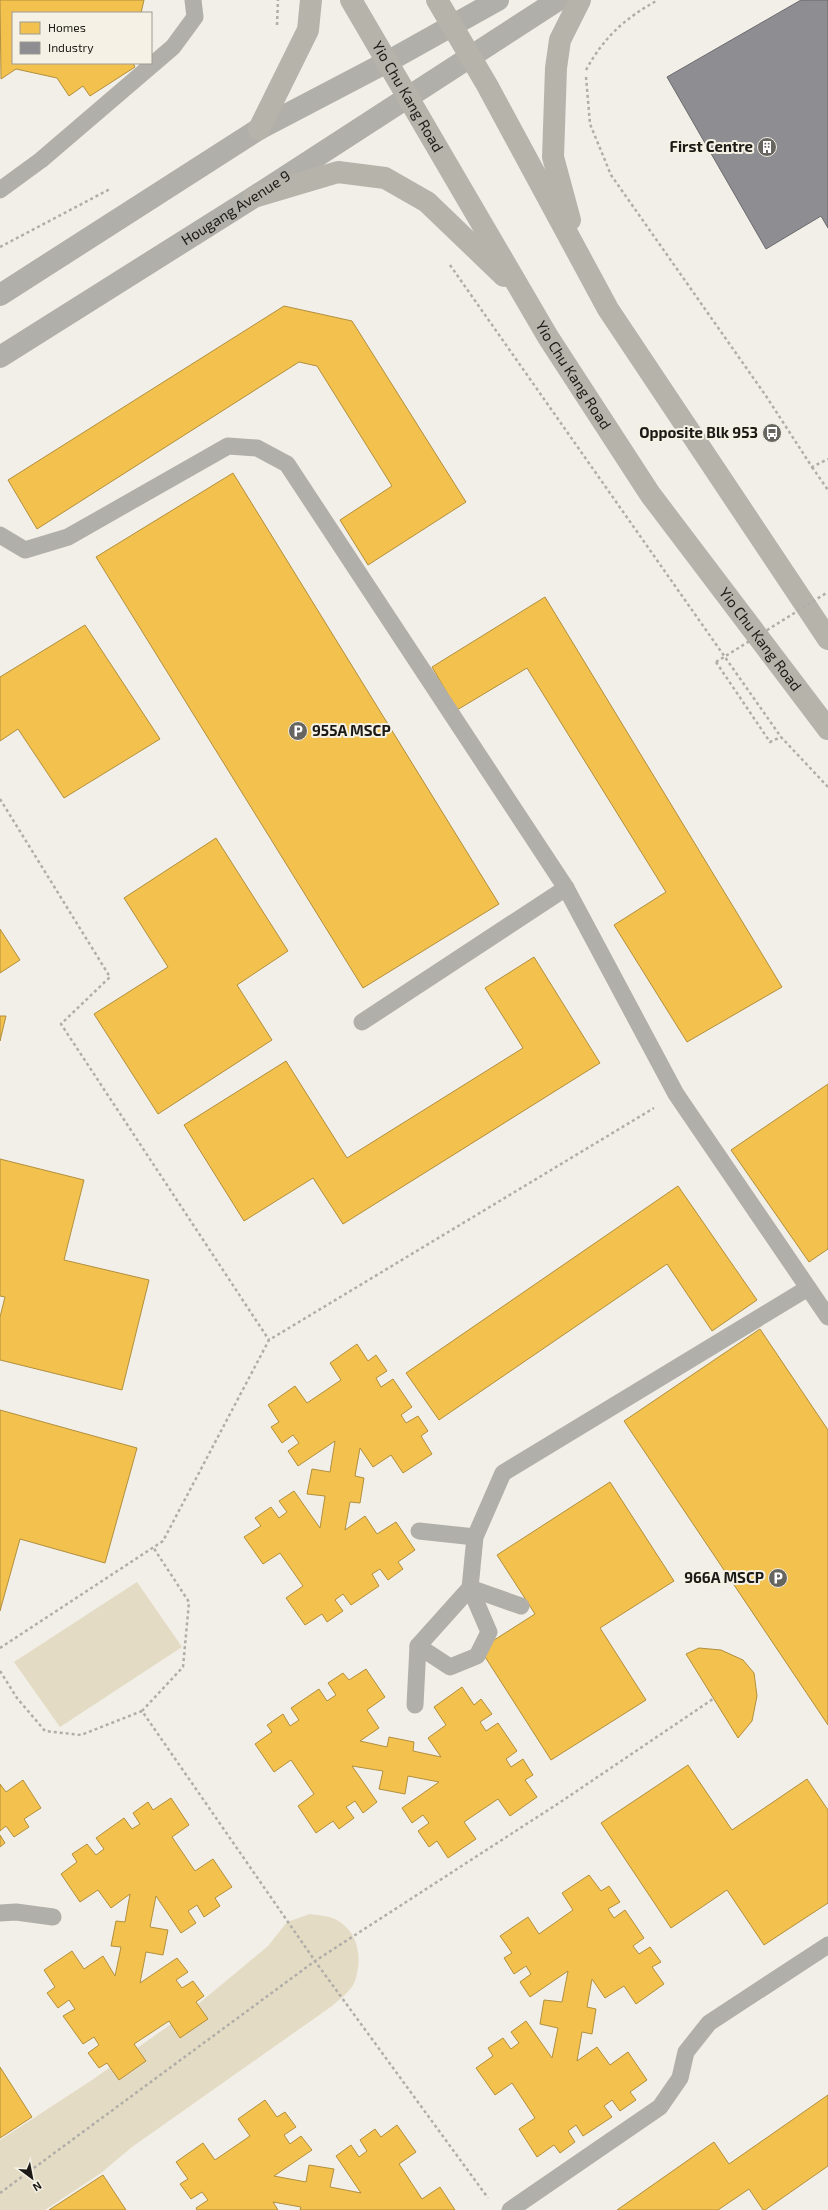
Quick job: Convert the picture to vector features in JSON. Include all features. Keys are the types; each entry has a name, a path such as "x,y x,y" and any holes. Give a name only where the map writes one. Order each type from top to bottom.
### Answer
{"main road":[{"path":"259,130 308,30 311,0"},
{"name":"Yio Chu Kang Road","path":"351,0 548,337 650,494 828,729"},
{"path":"437,0 471,58 608,309 828,639"},
{"path":"578,252 553,157 556,68 560,40 580,0"},
{"path":"254,197 338,172 385,178 426,202 522,294"}],"street":[{"path":"0,295 259,130 387,62 498,0"},
{"name":"Hougang Avenue 9","path":"0,357 254,197 471,58 558,0"}],"lane":[{"path":"0,190 41,160 173,47 195,17 193,0"},
{"path":"0,535 24,550 68,537 228,446 257,448 287,464 566,888 676,1094 828,1317"},
{"path":"362,1022 566,888"},
{"path":"418,1646 450,1667 477,1656 489,1632 470,1588 475,1537 503,1473 808,1288"},
{"path":"418,1531 475,1537"},
{"path":"470,1588 521,1606"},
{"path":"415,1705 418,1646 470,1588"},
{"path":"0,1913 16,1912 53,1917"},
{"path":"510,2210 660,2107 680,2078 686,2052 709,2024 828,1945"}],"path":[{"path":"277,29 278,0"},
{"path":"658,0 633,14 608,36 585,70 590,124 611,175 766,396 828,490"},
{"path":"0,247 112,188"},
{"path":"447,261 781,737 828,787"},
{"path":"812,467 828,459"},
{"path":"781,737 770,742 716,662 828,592"},
{"path":"0,799 110,977 61,1024 269,1340"},
{"path":"0,1648 163,1540 269,1340 676,1094"},
{"path":"0,1671 17,1698 45,1731 81,1735 142,1711 183,1667 189,1602 153,1547"},
{"path":"0,2193 316,1961 562,1801 713,1699"},
{"path":"142,1711 316,1961 492,2204"}],"shaded area":[{"path":"137,1582 182,1647 60,1727 14,1662"},
{"path":"310,1914 335,1919 343,1924 354,1937 358,1954 357,1972 353,1985 345,1995 332,2006 132,2147 101,2173 45,2210 0,2210 0,2140 92,2080 191,2010 268,1946 287,1922"}],"building: Homes":[{"path":"0,0 144,0 141,12 12,12 12,64 134,64 135,67 90,96 83,86 69,96 57,78 16,69 1,79"},
{"path":"284,306 352,321 466,502 368,565 340,520 392,486 317,366 299,362 37,529 8,480"},
{"name":"955A MSCP","path":"233,473 499,904 363,988 96,557"},
{"path":"545,597 782,987 687,1042 614,925 666,892 527,668 457,710 432,667"},
{"path":"85,625 160,739 64,798 18,729 0,741 0,677"},
{"path":"216,838 288,951 237,985 272,1040 158,1114 94,1014 168,967 124,898"},
{"path":"0,929 20,960 0,973"},
{"path":"534,957 600,1063 343,1224 313,1178 244,1221 184,1125 286,1061 347,1158 523,1048 485,988"},
{"path":"0,1016 6,1016 0,1041"},
{"path":"828,1084 828,1249 809,1262 731,1150"},
{"path":"0,1159 84,1180 64,1260 149,1280 122,1390 0,1360 0,1317 5,1297 0,1296"},
{"path":"678,1186 757,1300 712,1331 667,1264 439,1420 406,1373"},
{"name":"966A MSCP","path":"760,1329 828,1430 828,1725 624,1421"},
{"path":"357,1344 368,1361 376,1355 387,1371 376,1378 381,1387 393,1379 412,1407 401,1415 406,1423 418,1416 428,1431 421,1436 432,1454 403,1473 391,1455 373,1467 360,1448 355,1476 364,1478 360,1503 350,1502 345,1530 365,1516 377,1534 396,1522 415,1550 398,1562 403,1569 388,1580 380,1569 372,1574 379,1586 351,1605 343,1594 335,1600 343,1611 327,1622 322,1614 305,1625 286,1598 303,1586 280,1553 263,1564 244,1537 261,1526 255,1518 271,1507 279,1518 287,1512 279,1501 294,1491 320,1528 325,1496 307,1494 312,1469 330,1472 335,1441 298,1466 288,1451 299,1443 293,1435 282,1443 271,1427 279,1422 268,1405 295,1386 307,1403 341,1380 330,1363"},
{"path":"0,1410 137,1448 105,1563 20,1539 0,1611"},
{"path":"610,1482 674,1581 600,1628 646,1700 551,1760 480,1649 535,1614 497,1555"},
{"path":"699,1648 721,1650 743,1660 754,1673 757,1696 752,1721 738,1738 686,1654"},
{"path":"366,1669 385,1697 367,1710 379,1728 360,1741 387,1747 389,1737 414,1742 413,1751 441,1757 428,1738 446,1725 434,1707 462,1687 474,1705 481,1699 492,1714 480,1722 486,1731 498,1723 517,1751 506,1759 511,1767 523,1759 533,1775 525,1780 537,1797 510,1816 498,1799 464,1822 476,1839 448,1858 437,1841 429,1847 418,1831 429,1823 423,1815 412,1823 402,1808 439,1782 408,1776 405,1794 379,1789 383,1771 352,1766 377,1802 363,1813 355,1801 346,1807 354,1818 339,1829 333,1821 316,1833 298,1806 314,1794 291,1760 274,1772 255,1744 272,1732 267,1725 283,1714 290,1726 299,1720 291,1708 319,1689 327,1701 336,1695 328,1683 343,1673 349,1680"},
{"path":"688,1765 732,1830 807,1779 828,1810 828,1903 764,1945 727,1890 671,1928 601,1823"},
{"path":"23,1780 41,1808 24,1819 29,1827 14,1837 6,1826 0,1831 0,1784 6,1792"},
{"path":"171,1798 189,1825 172,1837 195,1871 213,1859 232,1887 215,1898 220,1906 204,1917 197,1905 188,1911 196,1923 181,1933 156,1896 150,1927 168,1930 163,1955 146,1952 140,1983 177,1958 188,1972 176,1980 182,1988 193,1981 204,1996 196,2002 208,2019 180,2038 169,2021 134,2044 146,2061 119,2080 107,2063 99,2068 88,2053 99,2045 94,2037 83,2044 63,2016 75,2009 69,2000 58,2008 47,1993 55,1987 44,1970 72,1951 84,1969 103,1956 115,1976 121,1947 111,1946 116,1921 125,1922 130,1894 111,1908 98,1890 80,1902 61,1874 77,1862 72,1854 87,1844 96,1855 104,1849 96,1838 124,1818 132,1829 140,1824 133,1813 148,1802 153,1810"},
{"path":"0,1835 5,1843 0,1847"},
{"path":"589,1875 601,1891 609,1886 620,1902 608,1909 614,1918 625,1910 644,1938 633,1946 639,1954 650,1947 661,1962 652,1967 664,1984 636,2004 624,1986 605,1998 592,1979 587,2007 596,2009 592,2034 582,2032 577,2061 597,2047 610,2065 628,2052 647,2080 630,2092 636,2100 620,2111 612,2100 604,2106 612,2117 583,2136 576,2125 568,2131 575,2142 560,2153 554,2145 537,2157 519,2129 535,2118 512,2083 495,2095 476,2068 493,2056 488,2048 503,2038 511,2049 519,2043 511,2032 526,2021 552,2058 558,2028 540,2024 544,2000 562,2002 568,1971 530,1997 520,1982 531,1974 526,1966 514,1974 504,1958 512,1953 500,1936 528,1917 539,1934 573,1910 562,1893"},
{"path":"0,2067 32,2117 0,2138"},
{"path":"828,2095 828,2166 765,2210 763,2210 749,2189 718,2210 617,2210 714,2142 729,2164"},
{"path":"265,2100 277,2117 285,2112 296,2127 284,2135 290,2144 301,2136 312,2150 274,2176 306,2182 309,2165 334,2169 330,2187 361,2193 336,2156 351,2145 359,2157 367,2151 360,2140 375,2129 381,2137 397,2125 416,2152 399,2164 422,2199 440,2187 455,2210 300,2210 301,2207 273,2202 278,2210 197,2210 196,2208 208,2200 202,2192 191,2199 180,2184 188,2179 176,2162 203,2143 215,2160 250,2136 238,2119"},
{"path":"103,2175 126,2210 49,2210"}],"building: Industry":[{"name":"First Centre","path":"801,0 828,0 828,228 821,216 766,249 667,77"}],"place":[{"name":"First Centre","path":"767,147"},
{"name":"Opposite Blk 953","path":"772,433"},
{"name":"955A MSCP","path":"298,731"},
{"name":"966A MSCP","path":"778,1578"}]}
